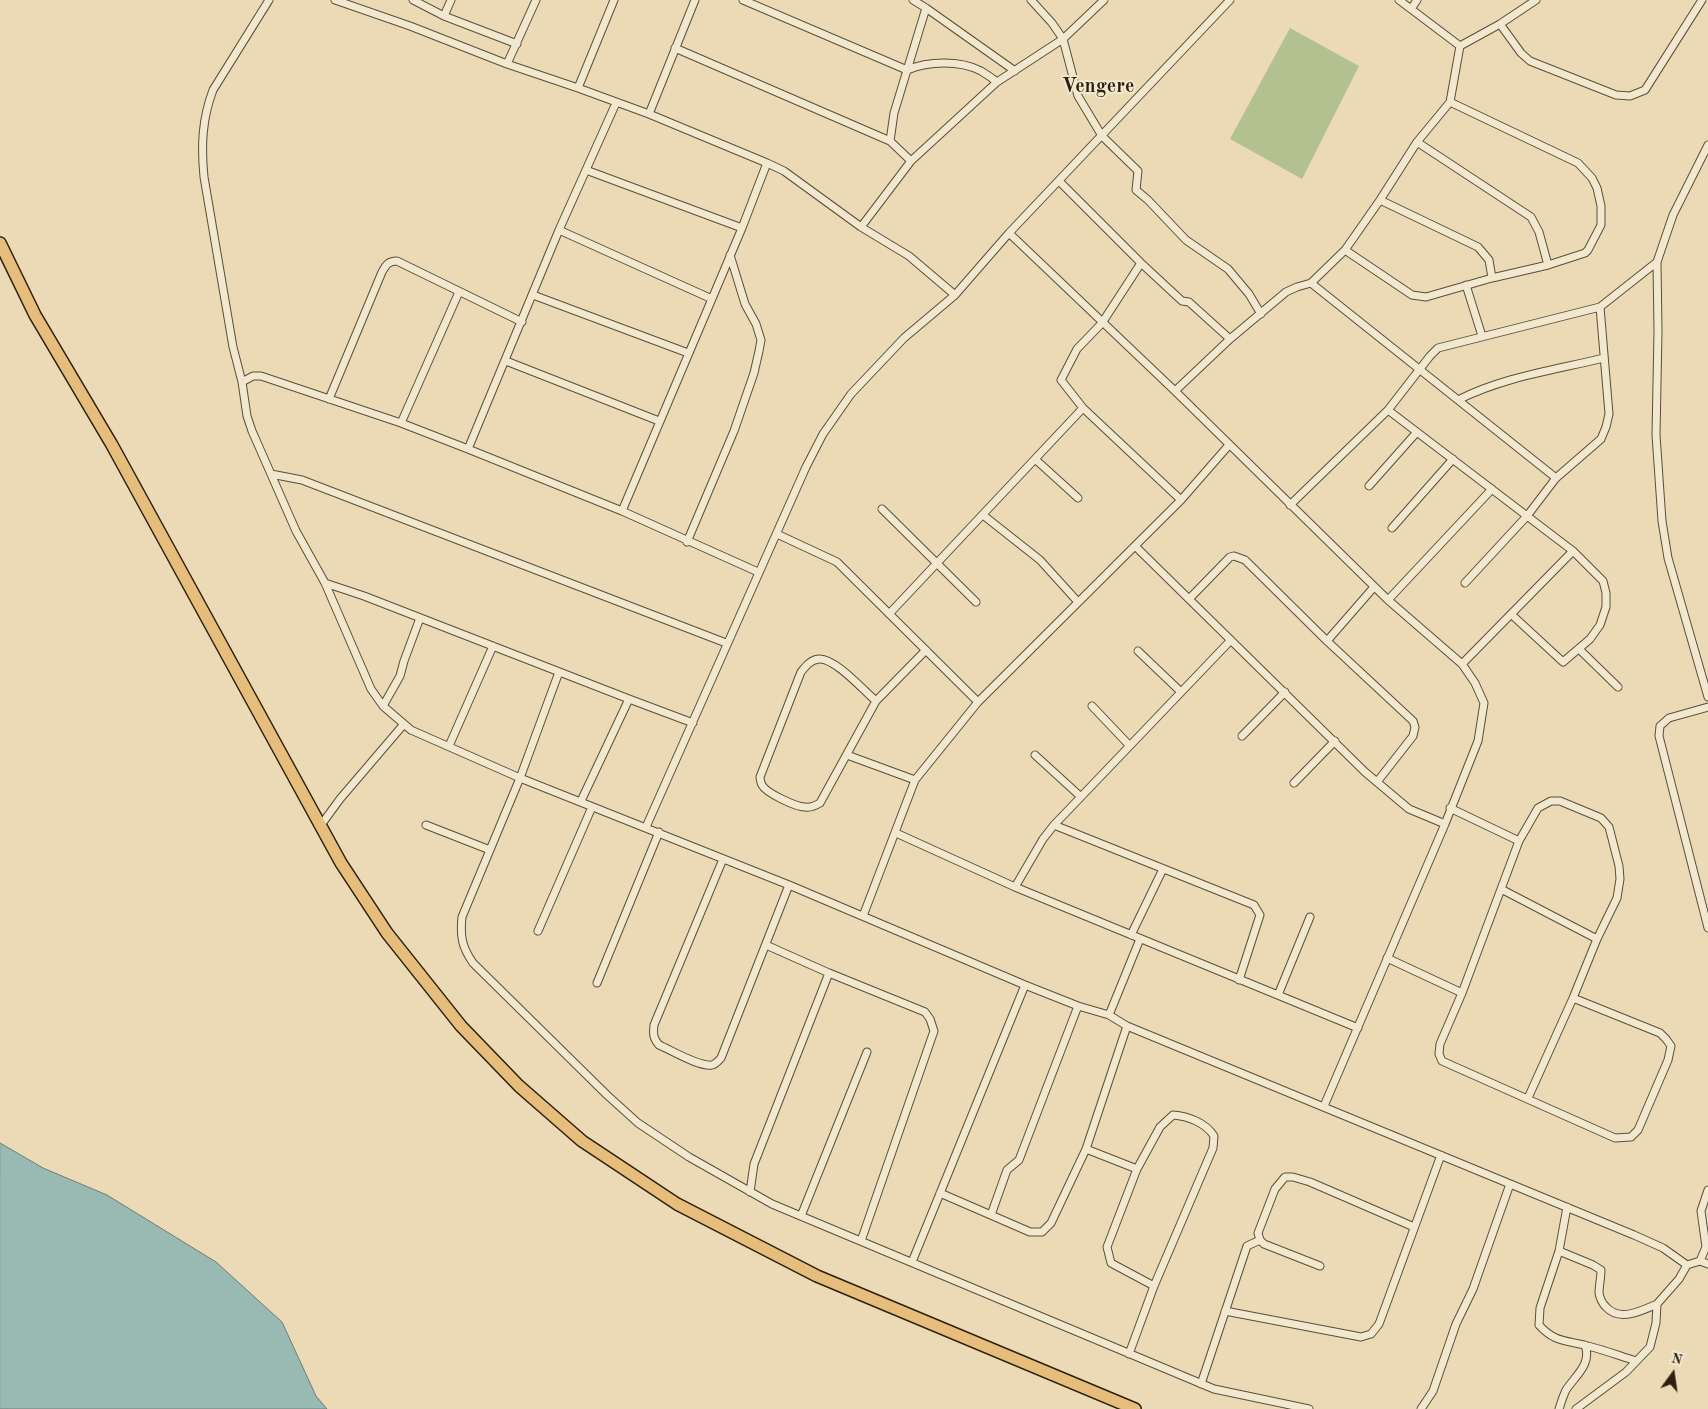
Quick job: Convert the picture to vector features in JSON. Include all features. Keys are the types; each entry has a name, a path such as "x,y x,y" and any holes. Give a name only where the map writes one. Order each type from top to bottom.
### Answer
{"main road":[{"path":"0,243 35,315 112,445 342,863 387,933 461,1026 519,1086 582,1141 677,1204 817,1276 1134,1409"}],"street":[{"path":"269,0 212,90 203,126 201,150 204,177 234,348 247,416 296,531 324,583 371,689 384,706 404,724 411,730 520,778 789,885 1025,985 1078,1006 1109,1015 1127,1026 1567,1207 1663,1248 1687,1265"},
{"path":"334,0 649,114 767,163 797,181 861,227 909,256 955,295"},
{"path":"413,0 444,16 517,44"},
{"path":"444,16 451,0"},
{"path":"507,64 536,0"},
{"path":"578,88 614,0"},
{"path":"649,114 694,0"},
{"path":"743,0 907,70 919,64 956,64 980,70 997,82"},
{"path":"913,0 1015,71"},
{"path":"861,227 912,161 997,82 1063,39 1104,0"},
{"path":"646,827 806,467 824,434 851,394 904,338 955,295 1008,233 1230,0"},
{"path":"1398,0 1460,46"},
{"path":"1410,9 1417,0"},
{"path":"1460,46 1500,24 1536,0"},
{"path":"1500,24 1521,53 1530,61 1616,95 1630,96 1645,90 1702,0"},
{"path":"1034,1 1063,39 1078,96 1102,136 1138,171 1136,190 1186,240 1228,269 1249,294 1261,314"},
{"path":"890,141 894,113 926,8"},
{"path":"1175,391 1230,339 1286,292 1297,286 1311,284 1344,250 1380,200 1417,142 1450,102 1460,46"},
{"path":"675,48 890,141 912,161"},
{"path":"1344,250 1412,295 1426,297 1585,253 1593,243 1601,225 1601,206 1597,188 1592,178 1578,163 1450,102"},
{"path":"468,449 559,230 616,103"},
{"path":"1417,142 1531,217 1539,232 1548,264"},
{"path":"1708,145 1674,215 1657,262 1656,435 1662,521 1668,558 1708,696"},
{"path":"622,511 742,228 767,163"},
{"path":"586,170 742,228"},
{"path":"1059,181 1182,301 1189,302 1230,339"},
{"path":"1380,200 1478,247 1489,260 1492,278"},
{"path":"559,230 712,298"},
{"path":"1008,233 1175,391 1374,587 1462,664 1475,683 1484,703 1478,741 1445,824 1324,1106"},
{"path":"687,542 734,431 754,373 761,340 756,324 745,304 730,255"},
{"path":"329,399 387,263 397,261 522,322"},
{"path":"1290,505 1388,410 1438,348 1600,307 1657,262"},
{"path":"1141,263 1102,323 1077,349 1061,380 1083,408 1182,500"},
{"path":"1311,284 1556,478"},
{"path":"1466,285 1482,336"},
{"path":"401,423 459,292"},
{"path":"533,295 688,353"},
{"path":"1465,583 1528,516 1556,478 1601,439 1609,414 1600,307"},
{"path":"1458,400 1476,391 1502,382 1604,358"},
{"path":"506,361 659,421"},
{"path":"242,382 252,376 261,376 401,423 622,511 687,542 758,572"},
{"path":"889,614 1083,408"},
{"path":"1388,410 1573,551 1603,581 1606,593 1606,607 1600,625 1590,640 1563,662 1511,614"},
{"path":"1369,486 1417,432"},
{"path":"862,916 896,833 915,780 978,702 1182,500 1229,445"},
{"path":"1035,459 1078,498"},
{"path":"1392,528 1453,459"},
{"path":"271,474 302,480 726,644"},
{"path":"1388,600 1492,490"},
{"path":"882,509 976,602"},
{"path":"983,515 1040,560 1078,602"},
{"path":"777,534 837,562 978,702"},
{"path":"1136,546 1365,772 1409,809 1445,824"},
{"path":"1462,664 1573,551"},
{"path":"1189,599 1230,556 1239,557 1413,721 1415,727 1414,736 1377,782"},
{"path":"324,583 364,596 628,700 693,722"},
{"path":"1327,641 1374,587"},
{"path":"384,706 400,676 420,618"},
{"path":"1015,887 1054,825 1231,640"},
{"path":"449,746 493,646"},
{"path":"1579,649 1618,687"},
{"path":"876,701 832,662 820,659 809,662 801,672 763,768 760,777 762,785 767,791 804,808 814,807 820,803 876,701 926,650"},
{"path":"1138,651 1181,692"},
{"path":"559,672 520,778 462,917 460,936 467,954 473,963 607,1096 638,1123 690,1157 772,1204 1214,1389 1309,1409"},
{"path":"1242,736 1285,692"},
{"path":"581,801 628,700"},
{"path":"1092,706 1129,745"},
{"path":"1708,707 1669,718 1660,726 1659,736 1708,928"},
{"path":"322,825 340,799 404,724"},
{"path":"1294,783 1335,741"},
{"path":"847,755 915,780"},
{"path":"1035,755 1080,796"},
{"path":"1528,1098 1597,939 1617,898 1620,879 1619,866 1609,827 1601,818 1560,801 1551,801 1538,808 1519,841 1462,993 1440,1044 1439,1054 1442,1061 1615,1138 1631,1137 1638,1130 1668,1060 1670,1046 1660,1033 1573,998"},
{"path":"538,931 592,807"},
{"path":"1450,808 1519,841"},
{"path":"426,825 490,850"},
{"path":"1054,825 1254,905 1260,915 1239,980"},
{"path":"596,983 659,832"},
{"path":"896,833 1015,887 1358,1028"},
{"path":"723,859 654,1025 654,1039 659,1045 699,1063 715,1064 722,1058 789,885"},
{"path":"1131,935 1162,869"},
{"path":"1501,889 1597,939"},
{"path":"1278,995 1310,917"},
{"path":"1109,1015 1140,939"},
{"path":"766,945 924,1012 930,1019 934,1031 861,1241"},
{"path":"1388,958 1462,993"},
{"path":"750,1192 754,1164 829,973"},
{"path":"912,1262 1025,985"},
{"path":"991,1215 1007,1170 1019,1160 1078,1006"},
{"path":"940,1194 1030,1232 1042,1232 1051,1223 1086,1150 1127,1026"},
{"path":"801,1216 867,1052"},
{"path":"1129,1354 1154,1286 1213,1148 1214,1136 1209,1128 1184,1116 1173,1115 1160,1127 1137,1169 1107,1247 1112,1263 1154,1286"},
{"path":"1086,1150 1137,1169"},
{"path":"1225,1311 1361,1336 1371,1334 1379,1324 1441,1155"},
{"path":"1320,1266 1264,1244 1260,1240 1258,1232 1275,1189 1285,1177 1294,1177 1310,1182 1414,1227"},
{"path":"1421,1409 1433,1391 1456,1324 1473,1289 1510,1184"},
{"path":"1700,1262 1706,1247 1701,1211 1708,1190"},
{"path":"1567,1207 1559,1251 1540,1308 1539,1325 1548,1335 1636,1361"},
{"path":"1201,1384 1247,1246 1260,1240"},
{"path":"1559,1251 1601,1270 1599,1293 1601,1302 1609,1310 1622,1315 1636,1313 1657,1304 1687,1265 1700,1262 1708,1264"},
{"path":"1576,1409 1626,1372 1650,1347 1656,1323 1657,1304"},
{"path":"1559,1409 1565,1392 1585,1364 1588,1354 1585,1345"}],"green space":[{"path":"1290,28 1359,66 1302,179 1230,139"}],"water":[{"path":"0,1143 43,1168 107,1195 216,1262 282,1322 316,1396 327,1409 0,1409"}],"district":[{"name":"Vengere","path":"1098,87"}]}
